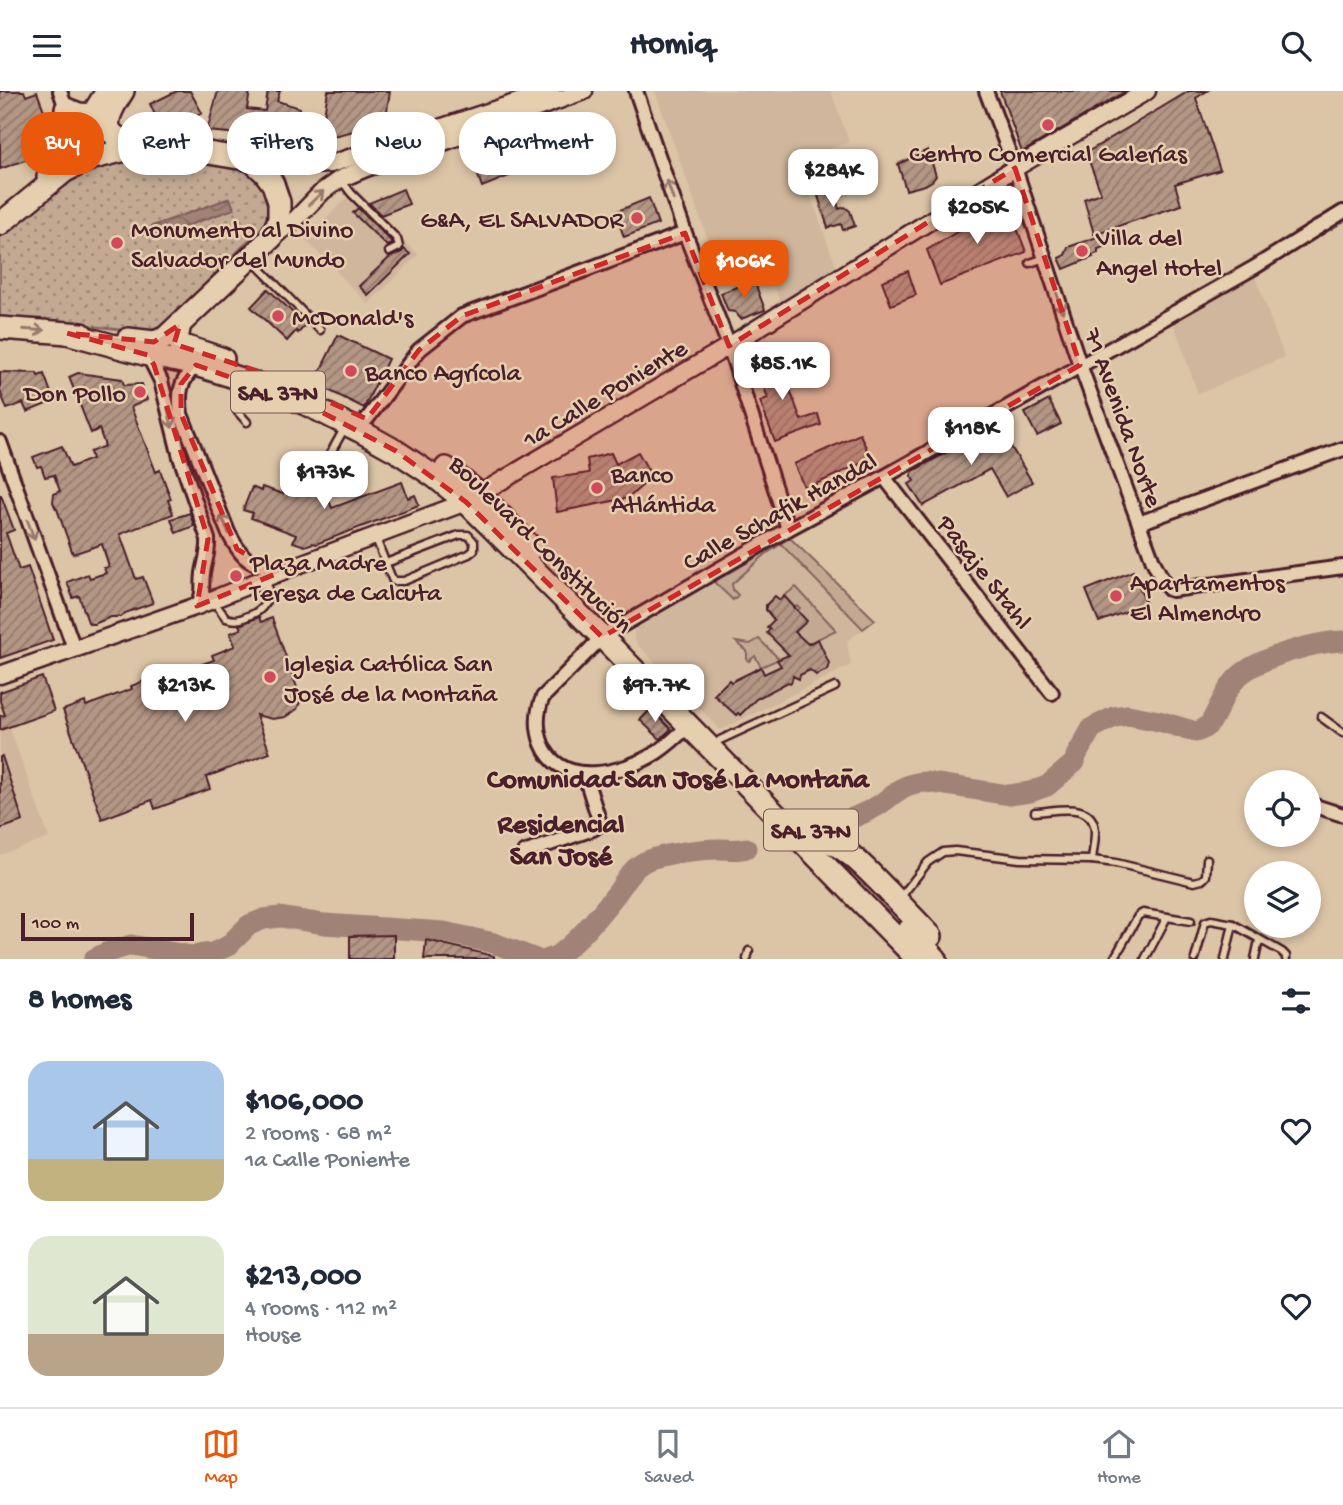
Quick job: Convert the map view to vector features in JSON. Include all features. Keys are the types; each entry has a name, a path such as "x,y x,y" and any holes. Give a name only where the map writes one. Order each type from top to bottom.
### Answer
{"highway":[{"path":"94,112 107,91"},
{"path":"118,137 112,134 107,125 109,115 123,91"},
{"path":"63,100 77,112"},
{"path":"0,224 65,171 90,159 118,152"},
{"path":"34,196 49,175"},
{"path":"266,175 273,184 279,202 279,219 272,237"},
{"name":"SAL 37N","path":"0,328 154,342 165,338 272,237"},
{"name":"Boulevard Constitución","path":"180,324 177,339 181,345 272,376 356,422 435,477 472,498 607,634 720,740 917,959"},
{"name":"Boulevard Constitución","path":"67,333 196,365 248,381 356,422"},
{"name":"Boulevard Constitución","path":"607,634 689,725 810,840 891,912 936,959"},
{"name":"Boulevard Constitución","path":"810,840 832,842 862,864 950,959"},
{"name":"Boulevard Constitución","path":"810,840 814,863 837,893 900,959"}],"street":[{"path":"272,237 293,222 323,191 340,179 584,91"},
{"path":"636,91 685,233 729,346 788,529"},
{"name":"71 Avenida Norte","path":"986,91 1015,168 1080,365 1153,561 1167,587 1172,590 1343,567"},
{"name":"1a Calle Poniente","path":"0,675 213,600 472,498 729,346 1015,168 1147,91"},
{"path":"337,162 541,93"},
{"name":"Calle Schafik Handal","path":"584,773 567,768 548,754 538,732 537,722 543,697 607,634 788,529 1255,267 1343,212"},
{"path":"356,422 419,350 462,316 685,233"},
{"path":"148,355 161,381 180,457 208,539 202,596 197,606"},
{"path":"196,365 181,384 181,414 237,549 252,563 268,568 295,566"},
{"path":"0,443 74,648"},
{"path":"1139,523 1343,449"},
{"name":"Pasaje Stahl","path":"884,477 1052,693"},
{"path":"524,853 599,825 584,773 616,770 639,762 671,742 689,725"},
{"path":"1321,808 1343,815"}],"lane":[{"path":"340,179 397,239 399,247 389,252"},
{"path":"250,258 320,330"},
{"path":"1030,263 1045,258"},
{"path":"247,422 237,411 248,381"},
{"path":"329,456 356,422"},
{"path":"375,536 393,581 404,580 470,554 474,550 474,541 468,535 459,535 386,563"},
{"path":"213,600 226,618 240,620 255,614 267,601 267,578"},
{"path":"720,740 835,687"},
{"path":"1321,716 1343,733"},
{"path":"1035,812 1075,809 1087,813 1095,830 1092,859"},
{"path":"898,902 928,862 943,852 1020,859 1092,859 1194,882 1206,876 1207,859"},
{"path":"1114,959 1138,916 1143,913 1191,921"},
{"path":"1145,959 1167,917"},
{"path":"1195,959 1205,922 1211,920 1233,924 1282,951 1286,959"},
{"path":"1225,959 1233,924"},
{"path":"1255,959 1259,940"},
{"path":"747,959 749,951"}],"highlighted area":[{"path":"1015,168 1080,365 602,637 466,502 396,451 308,405 196,365 181,384 181,414 237,549 268,568 295,566 197,606 208,539 154,365 148,355 67,333 154,342 180,324 174,344 272,376 367,419 419,350 462,316 685,233 729,346"}],"shaded area":[{"path":"655,91 831,91 849,142 798,161 838,272 782,307 763,255 719,270"},
{"path":"118,162 118,175 213,175 213,162 227,163 227,175 259,176 269,198 266,219 262,227 168,321 155,329 138,332 62,322 0,320 0,238 66,176 104,175 104,165"},
{"path":"355,190 418,255 368,304 305,239"},
{"path":"1254,273 1284,357 1198,394 1172,318"},
{"path":"790,538 875,620 847,641 851,665 721,730 638,645 634,632 640,624"},
{"path":"790,538 875,620 863,629 781,544 732,584 738,595 733,600 714,582"},
{"path":"796,587 836,630 797,649 790,661 786,652 800,637 795,632 806,621 797,612 800,608 794,608 784,596"},
{"path":"759,639 779,659 761,667 755,656 747,660 747,651 736,642 750,644"},
{"path":"0,701 49,838 0,855"}],"water":[{"path":"230,198 234,209 156,237 152,226"}],"building":[{"path":"0,91 24,91 26,96 37,92 44,112 21,112 21,162 0,169"},
{"path":"177,91 190,91 201,112 154,112 150,104"},
{"path":"218,91 250,91 247,109 265,111 268,91 280,91 277,101 300,108 300,112 227,112 227,133 213,132 212,112"},
{"path":"328,91 390,91 387,112 351,112 351,132 337,135 337,112 324,112"},
{"name":"Centro Comercial Galerías","path":"1000,91 1126,91 1022,152"},
{"path":"1189,91 1207,91 1196,98 1220,170 1175,184 1181,205 1094,234 1084,199 1101,193 1086,153"},
{"path":"928,150 936,176 925,185 906,190 898,164"},
{"path":"478,175 512,175 482,187"},
{"path":"825,183 834,191 839,209 845,207 850,211 855,226 843,230 841,224 828,228 815,186"},
{"path":"403,189 409,204 381,215 369,203"},
{"name":"G&A, EL SALVADOR","path":"649,198 658,224 624,237 615,212"},
{"path":"1007,202 1026,252 940,285 927,250"},
{"path":"358,208 392,244 387,246 353,213"},
{"name":"Villa del Angel Hotel","path":"1103,235 1107,246 1098,249 1098,253 1092,255 1093,257 1064,269 1059,258 1065,255 1068,247"},
{"path":"404,249 410,254 368,295 359,286 389,258"},
{"path":"908,271 916,295 891,305 882,281"},
{"path":"754,280 765,310 741,319 735,312 728,311 721,293"},
{"name":"McDonald's","path":"268,289 306,325 287,341 251,307"},
{"name":"Banco Agrícola","path":"338,335 388,359 364,408 314,383"},
{"path":"785,356 794,381 788,384 801,420 818,414 821,425 775,442 760,401 768,398 759,375 764,373 761,364"},
{"path":"0,372 37,373 38,376 44,374 54,401 27,412 23,403 7,409 0,391"},
{"path":"78,373 122,379 124,385 142,384 147,400 131,407 156,472 160,470 171,499 168,500 173,514 120,534 136,579 143,577 153,603 121,617 111,617 94,624 88,622 79,596 73,598 67,582 88,574 90,578 106,573 104,568 109,567 102,544 73,554 53,502 54,494 60,491 54,475 45,477 41,466 37,467 33,457 62,446 71,467 92,459 90,452 105,446 99,429 91,433 69,377"},
{"path":"1049,400 1061,424 1037,436 1025,413"},
{"path":"997,423 1032,482 1006,497 990,469 923,506 909,484 914,481 911,476 913,471"},
{"path":"860,434 871,459 805,489 794,464"},
{"name":"Banco Atlántida","path":"638,452 652,477 628,498 557,512 553,478 589,473 587,459 611,453 616,464"},
{"path":"287,482 328,498 332,508 402,482 408,498 415,495 419,505 305,546 293,542 296,535 251,518 253,513 243,510 252,487 261,491 262,487 283,494"},
{"path":"0,495 14,530 6,533 19,570 28,567 53,640 0,658"},
{"path":"190,513 194,526 176,533 171,519"},
{"name":"Apartamentos El Almendro","path":"1133,571 1146,604 1099,622 1086,590"},
{"path":"775,596 780,600 784,596 807,621 795,632 808,644 818,639 829,663 827,670 816,675 810,670 800,675 799,679 793,676 791,683 788,682 756,699 740,715 736,715 714,695 729,680 731,682 761,667 764,674 781,666 777,660 789,655 767,633 770,629 767,627 774,620 766,610 766,605"},
{"path":"259,617 261,622 272,618 300,696 297,709 285,717 272,719 256,715 270,753 206,777 210,789 155,809 152,800 102,819 63,710 85,702 86,706 132,689 131,686 167,672 168,676 214,660 212,655 235,646 230,633 241,629 239,625"},
{"path":"42,677 54,711 0,730 0,716 5,715 0,692"},
{"path":"651,709 671,729 660,739 640,720"},
{"path":"2,756 23,821 0,829 0,757"},
{"path":"394,935 394,959 350,959 350,936"},
{"path":"426,940 494,956 494,959 424,959"}],"waterway":[{"path":"847,820 875,807 900,789 918,783 1009,795 1047,786 1075,762 1092,728 1114,717 1128,715 1196,732 1211,722 1229,689 1245,671 1286,653 1317,644 1343,641"},
{"path":"548,959 575,941 630,874 648,860 702,850 746,848"},
{"path":"94,959 131,945 192,956 212,953 228,946 249,925 280,917 324,924 444,932 494,943 536,959"}],"place":[{"name":"Centro Comercial Galerías","path":"1048,125"},
{"name":"G&A, EL SALVADOR","path":"637,218"},
{"name":"Monumento al Divino Salvador del Mundo","path":"117,243"},
{"name":"Villa del Angel Hotel","path":"1082,251"},
{"name":"McDonald's","path":"278,316"},
{"name":"Banco Agrícola","path":"351,371"},
{"name":"Don Pollo","path":"140,392"},
{"name":"Banco Atlántida","path":"597,488"},
{"name":"Plaza Madre Teresa de Calcuta","path":"236,576"},
{"name":"Apartamentos El Almendro","path":"1116,596"},
{"name":"Iglesia Católica San José de la Montaña","path":"270,677"}],"district":[{"name":"Comunidad San José La Montaña","path":"678,777"},
{"name":"Residencial San José","path":"561,838"}]}
